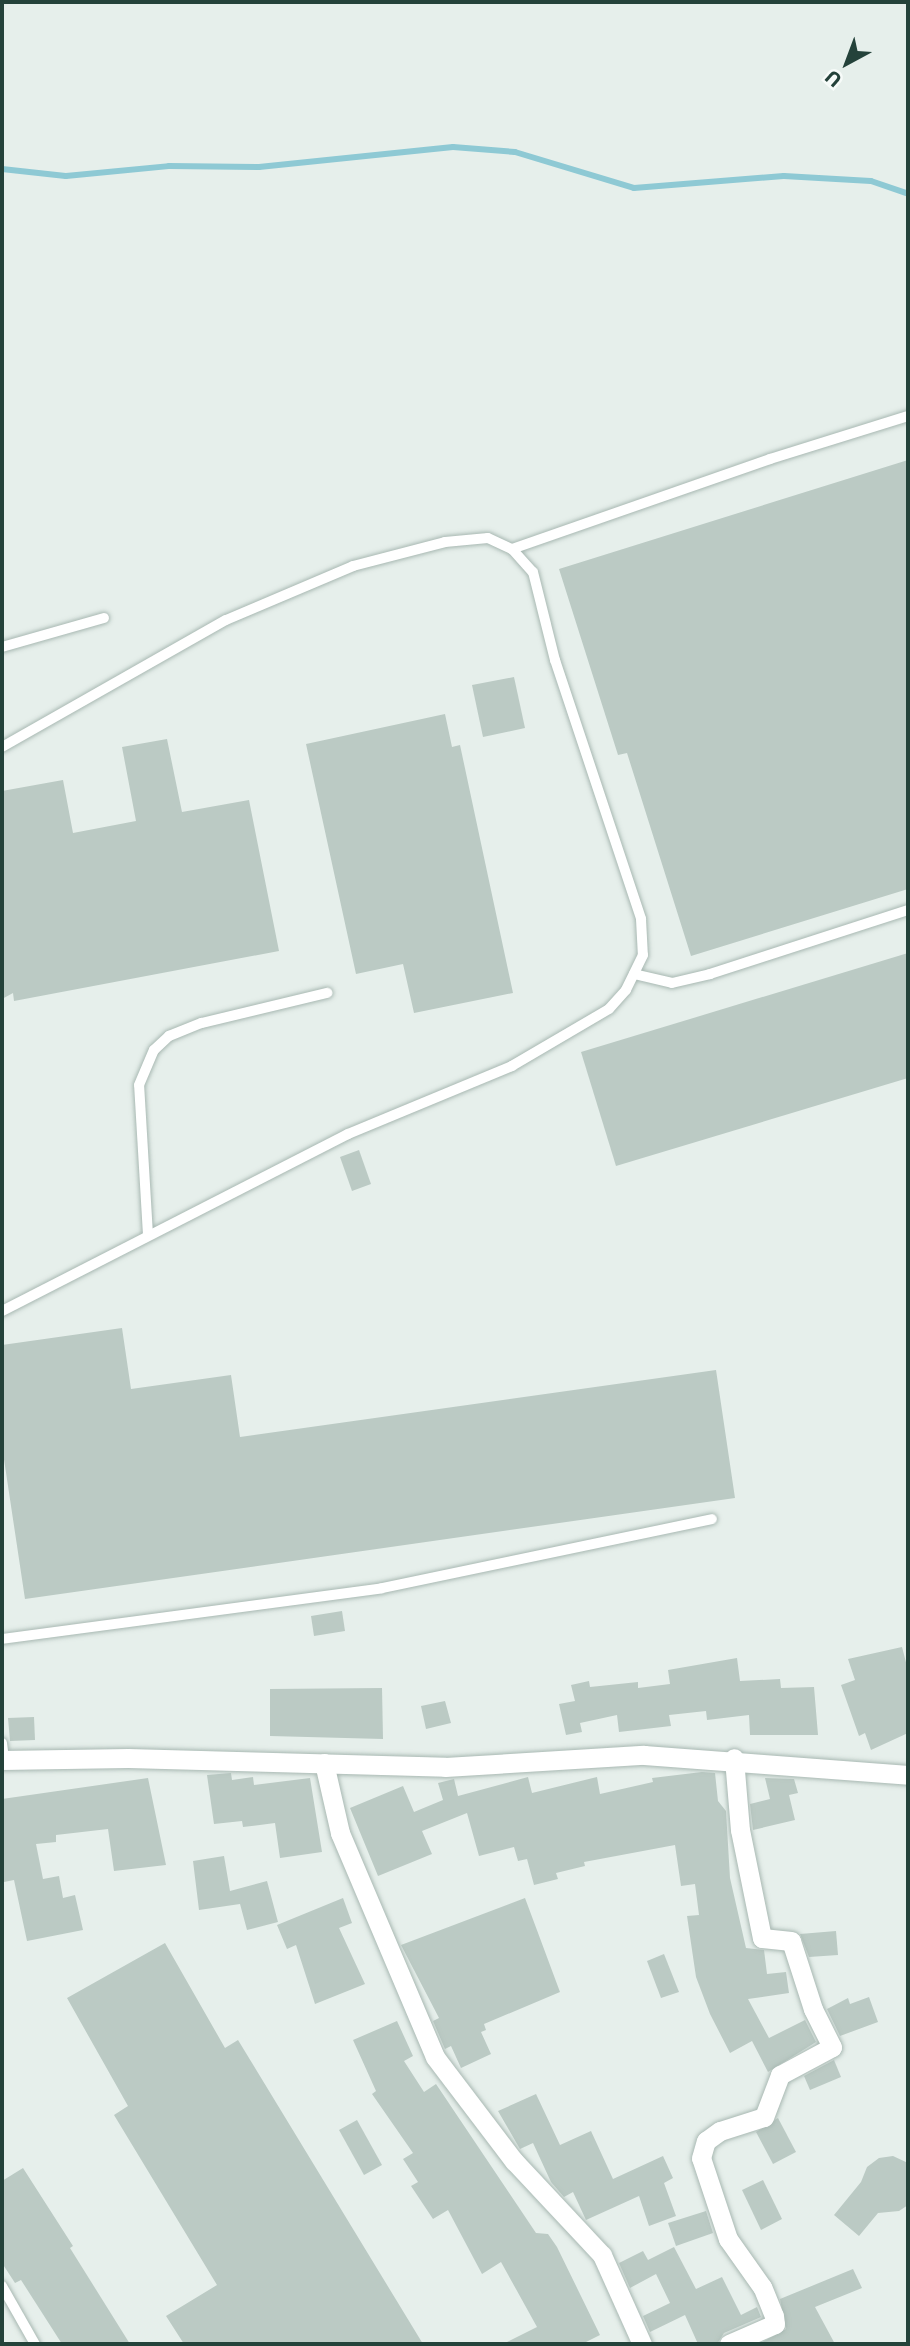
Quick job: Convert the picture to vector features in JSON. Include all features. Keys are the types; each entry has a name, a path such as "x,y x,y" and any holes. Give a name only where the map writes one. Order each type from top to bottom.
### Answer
{"street":[{"path":"2,1754 445,1767 645,1755 734,1758 908,1775"},
{"path":"729,2344 775,2324 762,2287 728,2239 701,2158 706,2141 720,2132 764,2117 780,2075 832,2047 813,2009 791,1941 762,1938 740,1830 734,1758"},
{"path":"324,1763 341,1833 435,2057 513,2161 602,2255 642,2344"}],"lane":[{"path":"512,549 770,458 908,416"},
{"path":"2,747 226,620 353,566 445,542 488,538 512,549 533,572 555,660 641,919 643,954 634,974 610,1009 512,1066 348,1134 2,1311"},
{"path":"2,647 104,618"},
{"path":"634,974 672,983 710,974 908,909"},
{"path":"148,1235 139,1085 154,1050 169,1036 202,1023 327,993"},
{"path":"2,1639 382,1588 712,1519"},
{"path":"2,2286 35,2344"}],"building":[{"path":"908,460 908,889 691,956 627,753 618,755 559,569"},
{"path":"514,677 525,728 483,737 472,685"},
{"path":"445,714 452,747 460,745 513,993 414,1013 403,964 356,974 306,744"},
{"path":"167,739 182,812 249,800 279,951 14,1001 13,993 2,999 2,791 63,780 73,833 136,821 122,747"},
{"path":"908,953 908,1078 616,1166 581,1052"},
{"path":"359,1150 371,1184 352,1191 340,1157"},
{"path":"122,1328 131,1389 231,1375 240,1437 716,1370 735,1498 25,1599 2,1446 2,1345"},
{"path":"342,1611 345,1631 314,1636 311,1616"},
{"path":"902,1647 908,1670 908,1733 871,1750 865,1733 859,1736 841,1685 855,1680 848,1659"},
{"path":"737,1658 740,1681 780,1679 781,1688 814,1687 818,1735 750,1735 749,1715 707,1720 706,1711 669,1715 671,1726 619,1732 617,1715 580,1723 582,1732 566,1735 559,1704 575,1701 571,1685 589,1681 590,1687 638,1682 638,1688 670,1684 668,1670"},
{"path":"382,1688 383,1739 270,1736 270,1689"},
{"path":"445,1701 451,1723 426,1729 421,1706"},
{"path":"34,1717 35,1740 10,1741 8,1718"},
{"path":"231,1773 232,1780 253,1777 254,1785 310,1778 322,1852 280,1858 275,1823 243,1827 242,1821 214,1824 207,1775"},
{"path":"715,1773 718,1801 726,1811 730,1878 746,1948 764,1950 767,1974 786,1972 789,1993 748,1999 769,2038 805,2020 816,2042 768,2072 752,2041 730,2053 710,2014 696,1977 687,1916 699,1915 695,1884 681,1886 675,1845 584,1862 585,1866 556,1873 558,1879 534,1885 527,1859 518,1861 514,1847 479,1856 467,1813 422,1831 432,1854 378,1876 350,1808 403,1786 414,1812 443,1800 438,1783 454,1779 458,1796 528,1777 532,1793 597,1777 600,1794 653,1782 652,1778"},
{"path":"148,1778 166,1865 114,1871 108,1829 56,1835 56,1842 36,1844 43,1879 59,1876 63,1898 75,1895 83,1930 27,1941 14,1880 4,1882 2,1799"},
{"path":"765,1778 794,1779 798,1793 789,1795 795,1820 753,1830 750,1804 770,1799"},
{"path":"224,1856 230,1891 267,1881 278,1922 247,1930 240,1904 199,1910 193,1861"},
{"path":"343,1898 352,1923 339,1928 365,1984 315,2004 296,1945 287,1949 277,1925"},
{"path":"525,1898 560,1992 484,2024 486,2030 481,2032 491,2054 461,2068 451,2046 445,2049 433,2021 439,2018 401,1945"},
{"path":"836,1931 838,1955 809,1957 800,1934"},
{"path":"165,1943 225,2048 238,2040 423,2344 184,2344 166,2316 217,2285 114,2115 128,2106 67,1998"},
{"path":"664,1954 679,1992 661,1998 647,1961"},
{"path":"869,1997 878,2022 840,2036 827,2009 848,1998 850,2004"},
{"path":"397,2021 413,2056 404,2061 424,2092 436,2084 536,2233 548,2234 600,2335 582,2344 503,2344 537,2327 501,2262 482,2274 448,2210 433,2219 411,2186 418,2182 403,2159 413,2153 372,2094 376,2091 353,2040"},
{"path":"834,2060 841,2077 810,2090 804,2076"},
{"path":"536,2094 560,2145 591,2131 613,2179 663,2156 673,2178 664,2183 676,2216 649,2226 639,2196 586,2220 573,2192 564,2197 551,2182 533,2143 520,2149 498,2111"},
{"path":"778,2118 796,2152 773,2164 756,2132"},
{"path":"357,2120 382,2165 364,2175 339,2130"},
{"path":"893,2156 908,2163 908,2205 899,2211 878,2213 859,2236 834,2215 861,2182 867,2167 879,2158"},
{"path":"23,2168 73,2246 70,2248 130,2344 62,2344 21,2280 15,2283 2,2263 2,2181"},
{"path":"763,2180 782,2219 761,2230 742,2190"},
{"path":"706,2211 713,2233 676,2246 668,2223"},
{"path":"674,2247 696,2289 722,2277 741,2315 757,2307 761,2317 724,2333 717,2344 698,2344 685,2315 650,2332 643,2316 670,2303 656,2274 630,2288 619,2263 643,2251 648,2260"},
{"path":"853,2269 862,2288 815,2307 835,2344 759,2344 786,2329 780,2299"}],"waterway":[{"path":"2,169 66,176 169,166 259,167 453,147 515,152 634,188 784,176 871,181 908,194"}]}
